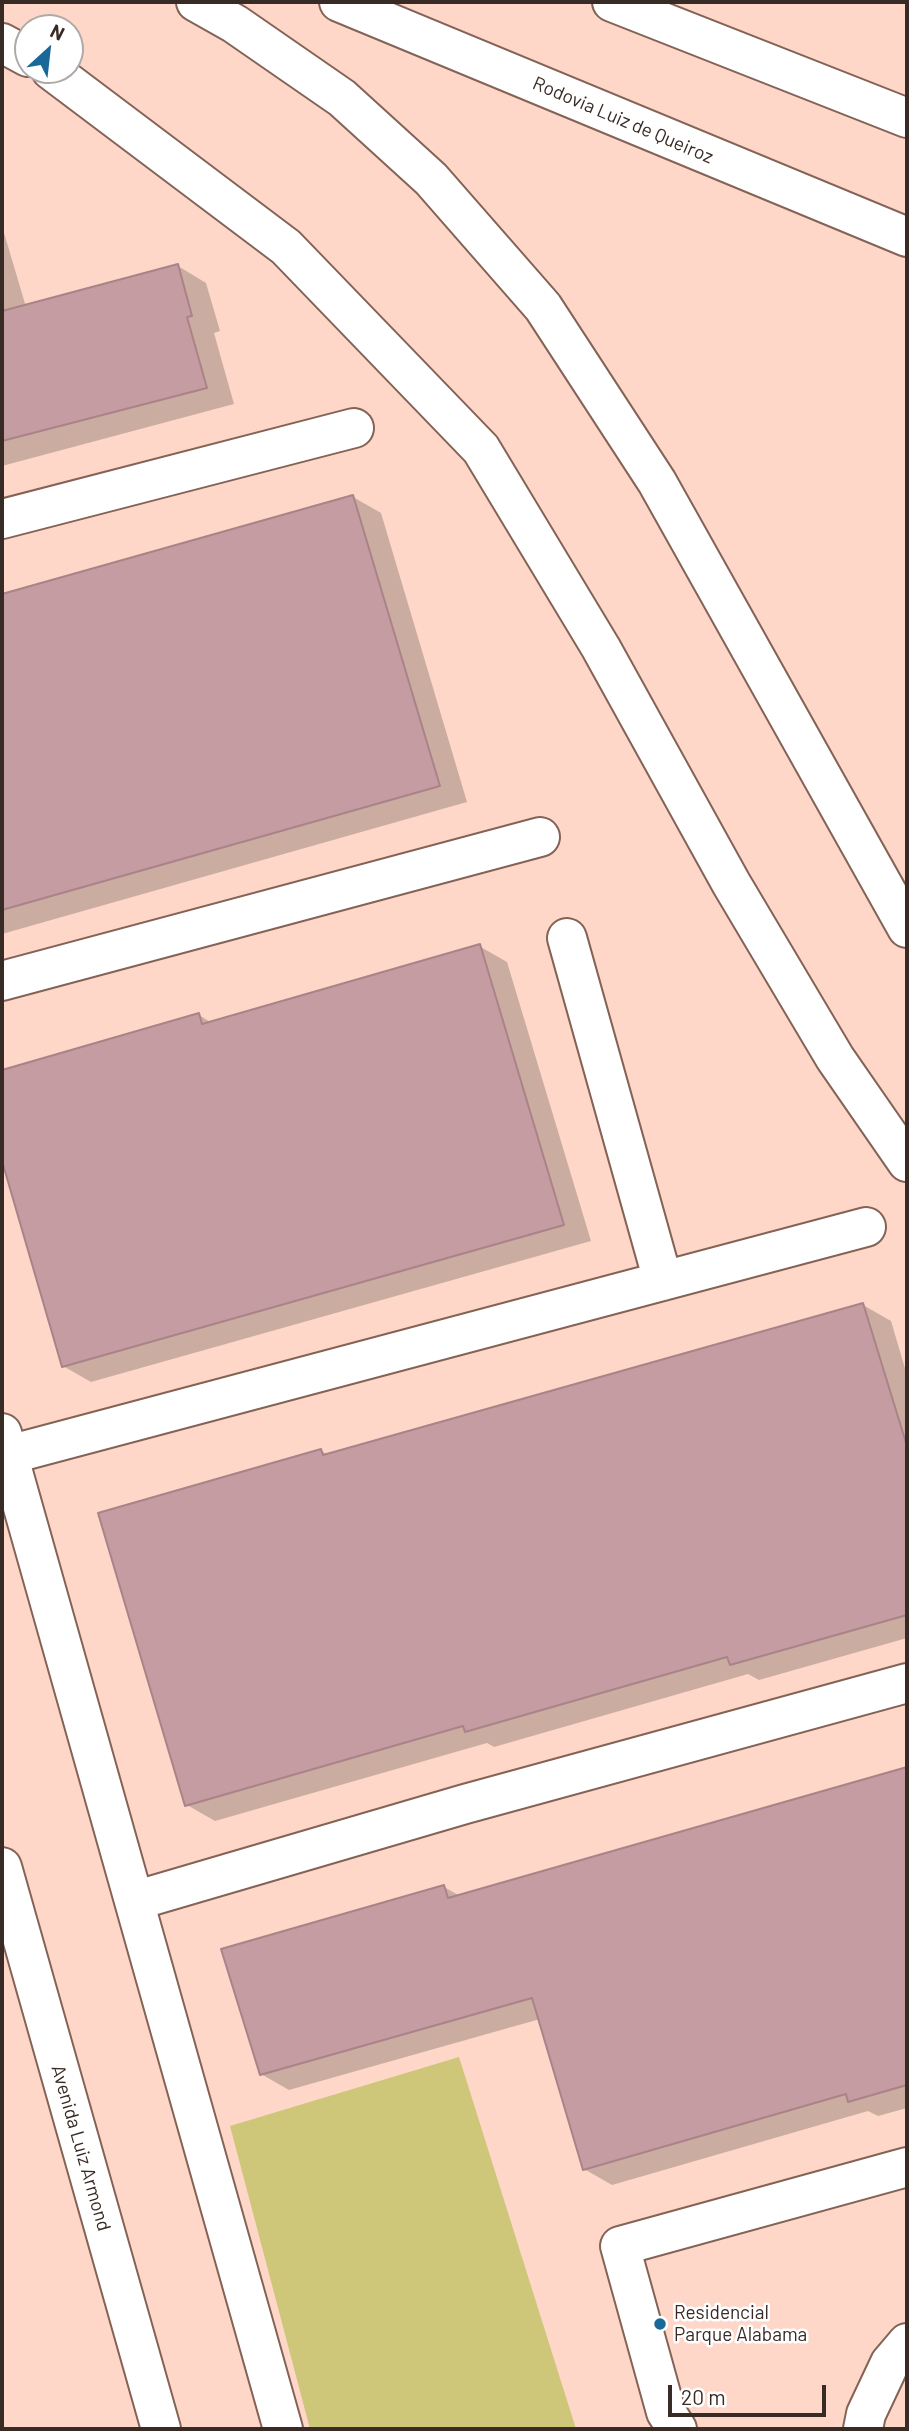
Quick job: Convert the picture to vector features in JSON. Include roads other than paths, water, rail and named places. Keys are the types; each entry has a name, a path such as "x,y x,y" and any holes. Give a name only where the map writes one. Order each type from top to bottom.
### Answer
{"main road":[{"path":"196,2 234,24 342,98 431,179 543,306 657,482 907,928"},
{"name":"Rodovia Luiz de Queiroz","path":"339,2 907,237"},
{"path":"612,2 907,118"},
{"path":"70,84 286,247 481,449 601,648 731,883 821,1035 907,1163"},
{"path":"2,519 354,428"},
{"path":"2,981 540,837"},
{"path":"567,938 663,1281"},
{"path":"283,2429 5,1444 663,1281 866,1227"},
{"path":"134,1901 466,1804 907,1683"},
{"name":"Avenida Luiz Armond","path":"2,1867 161,2429"},
{"path":"677,2429 666,2412 620,2246 907,2166"},
{"path":"863,2429 866,2414 890,2363 907,2343"}],"place":[{"name":"Residencial Parque Alabama","path":"660,2324"}]}
